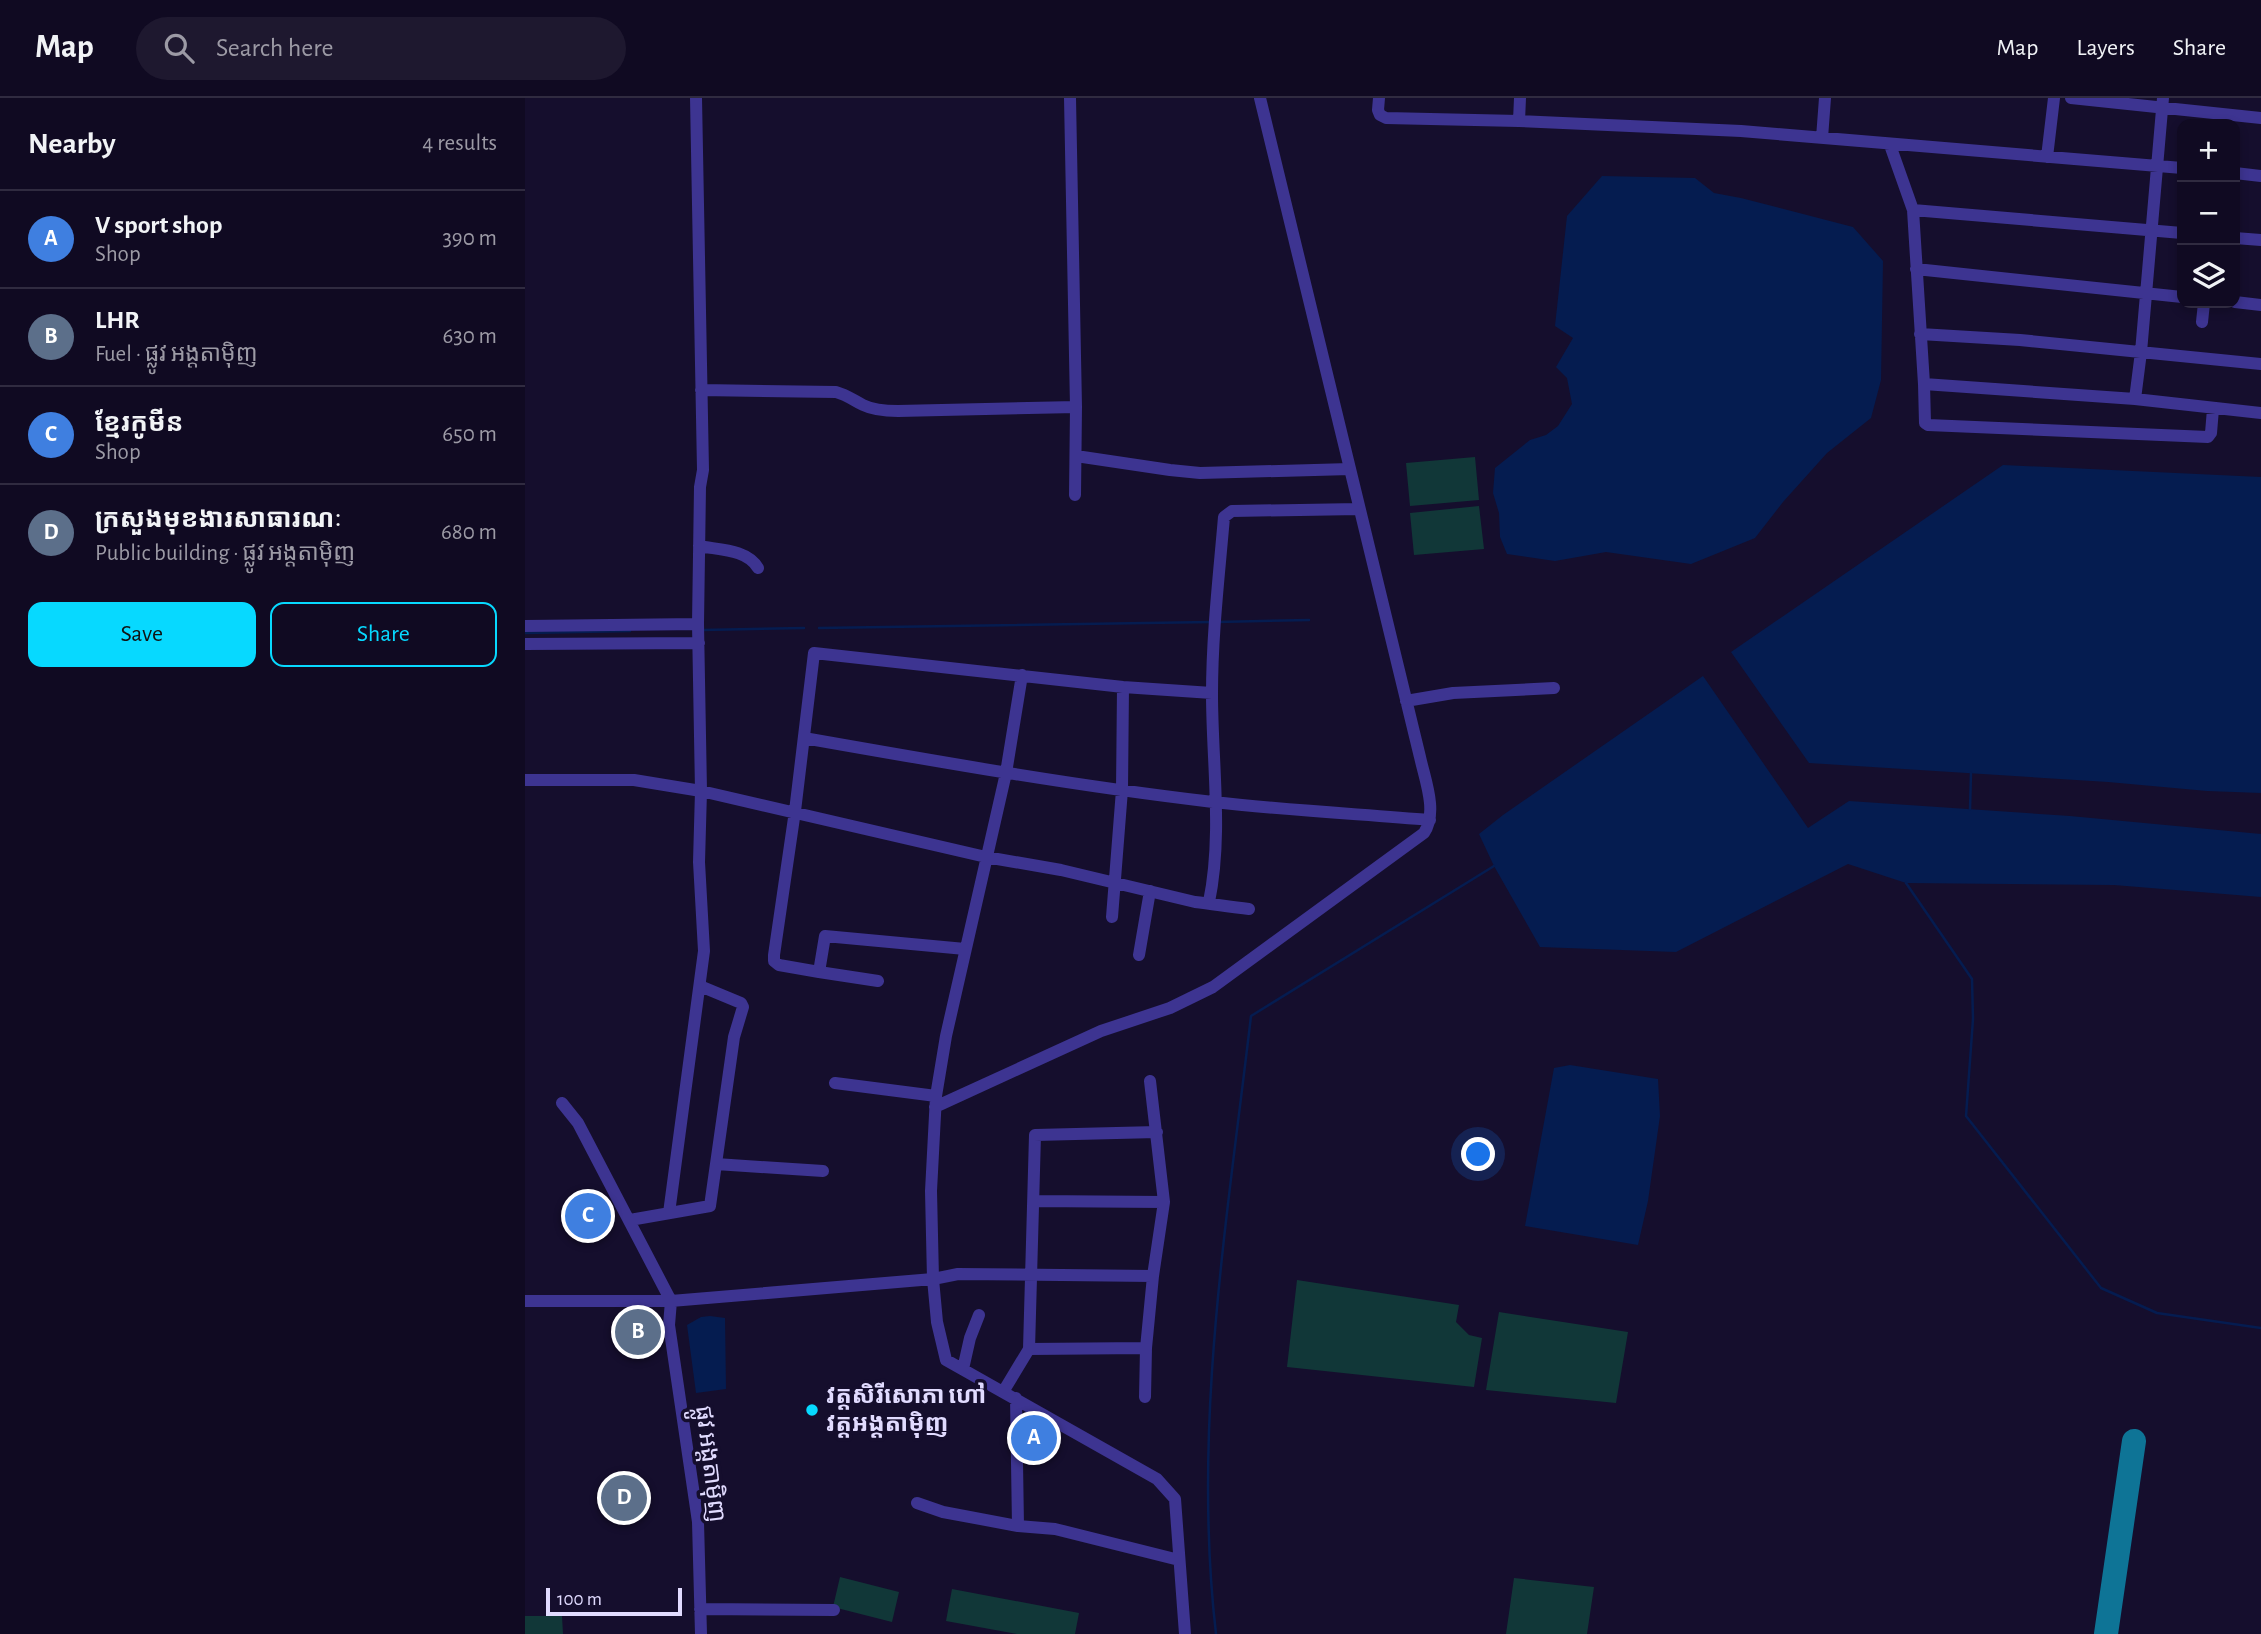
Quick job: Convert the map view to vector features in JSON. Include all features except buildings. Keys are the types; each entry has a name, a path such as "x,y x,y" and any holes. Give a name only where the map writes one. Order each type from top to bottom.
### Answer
{"street":[{"path":"669,1213 704,951 699,862 699,546 700,487 703,470 696,98"},
{"path":"1070,98 1076,407 1075,495"},
{"path":"835,1083 936,1102 1101,1031 1170,1009 1213,987 1424,833 1430,820 1420,757 1260,98"},
{"path":"1379,98 1378,110 1380,115 1386,118 1741,131 2177,168"},
{"path":"1519,121 1520,98"},
{"path":"1822,138 1825,98"},
{"path":"2047,157 2055,98"},
{"path":"2071,98 2164,103 2261,118"},
{"path":"2135,399 2164,103"},
{"path":"1890,145 1913,210 1924,384 1923,420 1929,425 2209,437 2213,409"},
{"path":"2240,174 2261,176"},
{"path":"1913,210 2177,232"},
{"path":"2240,238 2261,240"},
{"path":"1916,269 2177,296"},
{"path":"2240,302 2261,304"},
{"path":"2202,322 2203,308"},
{"path":"1920,334 2020,340 2261,364"},
{"path":"1924,384 2135,399 2261,413"},
{"path":"701,390 837,392 850,396 864,406 898,411 1076,407"},
{"path":"1076,456 1200,472 1350,469"},
{"path":"1209,902 1216,802 1212,693 1224,517 1228,512 1359,509"},
{"path":"699,546 744,555 754,561 758,568"},
{"path":"525,626 699,633"},
{"path":"525,644 699,633"},
{"path":"878,981 779,965 774,961 795,811 812,656 817,652 1123,687 1212,693"},
{"path":"1022,675 1006,773 946,1036 936,1102 931,1191 937,1322 946,1360 1157,1479 1168,1489 1175,1499 1185,1634"},
{"path":"1112,917 1122,790 1123,687"},
{"path":"1406,701 1453,693 1554,688"},
{"path":"804,738 1122,790 1216,802 1430,820"},
{"path":"525,780 634,780 701,791 986,857 1061,870 1195,902 1249,909"},
{"path":"1139,955 1150,891"},
{"path":"820,972 823,938 827,935 965,949"},
{"path":"630,1220 710,1206 734,1037 743,1007 741,1003 700,986"},
{"path":"1145,1397 1146,1348 1153,1276 1164,1202 1150,1081"},
{"path":"562,1103 578,1123 671,1301"},
{"path":"1003,1392 1029,1349 1035,1135 1157,1132"},
{"path":"716,1164 823,1171"},
{"path":"1034,1201 1164,1202"},
{"path":"525,1301 671,1301 933,1279 958,1274 1153,1276"},
{"name":"ផ្លូវ អង្តតាម៉ិញ","path":"671,1301 669,1325 698,1522 701,1634"},
{"path":"964,1369 970,1338 979,1315"},
{"path":"1029,1349 1146,1348"},
{"path":"1016,1398 1018,1526"},
{"path":"917,1503 943,1512 1018,1526 1055,1529 1179,1560"},
{"path":"700,1609 834,1610"}],"green space":[{"path":"1475,457 1479,500 1410,506 1406,463"},
{"path":"1479,506 1484,549 1414,555 1410,513"},
{"path":"1297,1280 1459,1305 1456,1322 1469,1335 1482,1338 1474,1387 1287,1367"},
{"path":"1499,1312 1628,1332 1616,1403 1486,1390"},
{"path":"840,1577 899,1592 892,1622 833,1607"},
{"path":"1514,1578 1594,1587 1587,1634 1506,1634"},
{"path":"952,1589 1079,1613 1075,1634 1017,1634 946,1621"},
{"path":"525,1616 562,1616 563,1634 525,1634"}],"water":[{"path":"1602,176 1695,178 1714,193 1853,227 1883,261 1881,380 1871,418 1827,453 1755,538 1691,564 1606,552 1555,561 1507,554 1500,537 1499,513 1493,493 1495,468 1530,440 1546,435 1558,426 1572,404 1567,378 1556,367 1573,338 1555,326 1567,216"},
{"path":"2003,465 2261,477 2261,793 1809,763 1731,652"},
{"path":"1703,676 1808,828 1849,801 2070,816 2261,834 2261,897 2114,885 1906,883 1848,864 1676,952 1540,947 1479,834"},
{"path":"1570,1065 1658,1079 1660,1116 1648,1201 1638,1245 1525,1226 1554,1068"},
{"path":"701,1317 725,1318 726,1389 696,1393 687,1325"}],"waterway":[{"path":"1218,622 1309,620"},
{"path":"819,628 1211,622"},
{"path":"703,630 804,628"},
{"path":"525,633 630,631"},
{"path":"1970,809 1971,773"},
{"path":"1216,1634 1210,1557 1210,1402 1223,1247 1251,1016 1494,866"},
{"path":"1906,883 1972,979 1973,1019 1966,1116 2101,1288 2157,1313 2261,1328"}],"taxiway":[{"path":"2106,1634 2134,1441"}],"place":[{"name":"ខ្មែរកូមីន","path":"588,1216"},
{"name":"LHR","path":"638,1332"},
{"name":"វត្តសិរីសោភា ហៅ វត្តអង្តតាម៉ិញ","path":"812,1410"},
{"name":"V sport shop","path":"1034,1438"},
{"name":"ក្រសួងមុខងារសាធារណៈ","path":"624,1498"}]}
